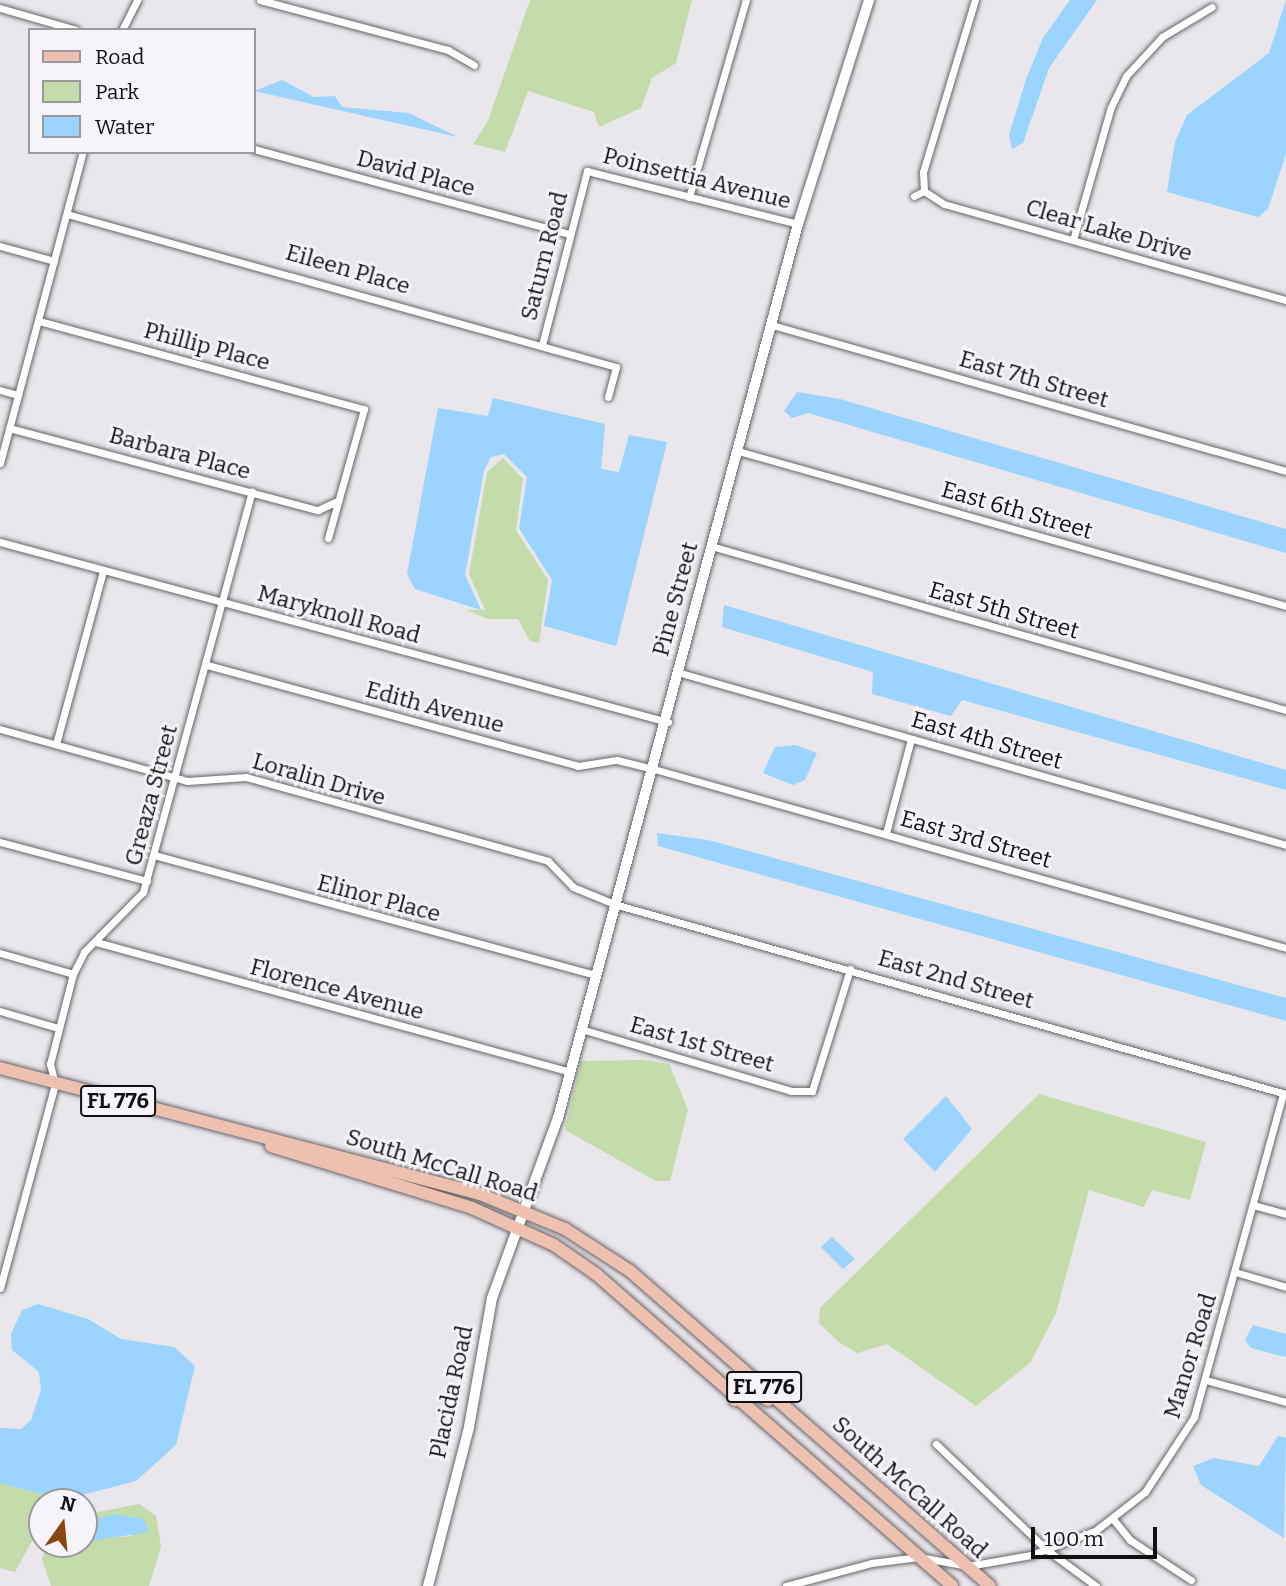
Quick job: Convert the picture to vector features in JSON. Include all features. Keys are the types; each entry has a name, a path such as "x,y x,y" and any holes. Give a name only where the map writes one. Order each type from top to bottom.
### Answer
{"main road":[{"name":"Pine Street","path":"523,1209 569,1071 614,904 668,722 677,672 798,224 869,0"},
{"name":"South McCall Road","path":"0,1068 254,1139 307,1161 516,1224 596,1274 735,1400 952,1586"},
{"name":"South McCall Road","path":"254,1139 310,1147 523,1209 630,1271 806,1422 990,1586"},
{"name":"Placida Road","path":"428,1586 469,1427 492,1298 523,1209"},
{"path":"735,1400 749,1389 792,1420 806,1422"}],"street":[{"path":"123,28 137,0"},
{"path":"260,0 448,50 474,65"},
{"path":"689,197 746,0"},
{"path":"914,196 924,191 923,172 975,0"},
{"path":"1073,240 1111,107 1126,76 1162,37 1212,7"},
{"path":"0,8 69,28"},
{"name":"David Place","path":"256,150 569,234"},
{"path":"0,463 82,154"},
{"name":"Poinsettia Avenue","path":"585,174 798,224"},
{"name":"Saturn Road","path":"542,345 585,174"},
{"name":"Clear Lake Drive","path":"924,191 944,204 1286,300"},
{"name":"Eileen Place","path":"67,214 542,345 616,368 608,397"},
{"path":"0,246 54,261"},
{"name":"Phillip Place","path":"39,321 364,409 337,500"},
{"name":"East 7th Street","path":"772,325 1286,471"},
{"path":"0,390 18,395"},
{"name":"Barbara Place","path":"9,428 318,510 337,500"},
{"name":"East 6th Street","path":"738,451 1286,606"},
{"name":"Greaza Street","path":"0,1288 55,1084 50,1064 73,974 96,942 138,903 147,881 252,492"},
{"path":"328,538 337,500"},
{"name":"Maryknoll Road","path":"0,542 668,722"},
{"name":"East 5th Street","path":"711,546 1286,710"},
{"path":"55,744 103,571"},
{"name":"Edith Avenue","path":"206,665 578,766 617,760 654,769"},
{"name":"East 4th Street","path":"677,672 1286,845"},
{"name":"Loralin Drive","path":"0,729 176,778 246,777 548,861 573,887 614,904"},
{"path":"886,833 911,739"},
{"name":"East 3rd Street","path":"654,769 1286,948"},
{"path":"0,842 147,881"},
{"name":"Elinor Place","path":"154,855 595,975"},
{"name":"East 2nd Street","path":"614,904 1285,1094"},
{"name":"Florence Avenue","path":"96,942 569,1071"},
{"path":"0,953 73,974"},
{"name":"East 1st Street","path":"581,1029 791,1091 813,1091 850,969"},
{"path":"0,1011 58,1028"},
{"name":"Manor Road","path":"786,1586 847,1567 919,1557 968,1566 1048,1550 1113,1520 1168,1465 1206,1380 1285,1094"},
{"path":"1253,1205 1286,1214"},
{"path":"1235,1272 1286,1287"},
{"path":"1206,1380 1286,1402"},
{"path":"936,1444 1048,1550 1096,1586"},
{"path":"1113,1520 1140,1548 1191,1580"}],"green space":[{"path":"530,0 692,0 676,63 652,78 641,108 599,127 594,112 528,91 505,152 473,144 488,121"},
{"path":"503,458 523,479 516,530 548,580 539,643 530,641 518,619 488,619 466,610 485,610 469,574 487,472"},
{"path":"644,1060 669,1064 688,1110 670,1181 656,1181 565,1130 581,1061"},
{"path":"1039,1094 1206,1142 1190,1200 1152,1190 1144,1207 1089,1190 1056,1313 1030,1363 976,1406 887,1344 857,1353 840,1343 819,1323 820,1308"},
{"path":"0,1483 28,1491 28,1548 15,1572 0,1568"},
{"path":"139,1504 156,1516 161,1547 149,1586 51,1586 42,1558 98,1558 98,1539 131,1536 143,1519 114,1514 98,1519 98,1512"}],"water":[{"path":"1070,0 1097,0 1049,68 1023,143 1012,149 1009,135 1026,79 1043,38"},
{"path":"1286,0 1286,154 1268,209 1258,217 1167,192 1175,142 1187,115 1269,53"},
{"path":"282,80 314,97 335,96 342,107 409,113 458,137 256,91"},
{"path":"797,392 840,399 1286,529 1286,553 808,413 792,418 784,411"},
{"path":"493,398 605,424 601,469 619,472 629,435 667,442 616,646 544,626 552,580 519,528 527,477 504,454 491,457 484,471 465,575 481,610 415,589 407,574 438,408 488,416"},
{"path":"724,605 1286,770 1286,790 962,700 951,716 872,694 873,672 722,627"},
{"path":"795,745 817,753 805,780 793,785 763,773 775,747"},
{"path":"657,833 708,840 1286,998 1286,1021 658,846"},
{"path":"946,1096 972,1129 935,1172 903,1139"},
{"path":"832,1237 855,1259 843,1269 821,1247"},
{"path":"38,1304 88,1319 121,1339 174,1347 195,1366 176,1445 136,1481 98,1491 98,1488 28,1488 28,1491 0,1483 0,1428 21,1429 31,1420 41,1390 39,1372 12,1350 11,1334 22,1310"},
{"path":"1253,1325 1286,1334 1286,1357 1251,1348 1245,1340"},
{"path":"1278,1436 1286,1438 1284,1538 1201,1485 1193,1466 1214,1458 1259,1466"},
{"path":"115,1514 143,1519 149,1532 98,1540 98,1519"}]}
